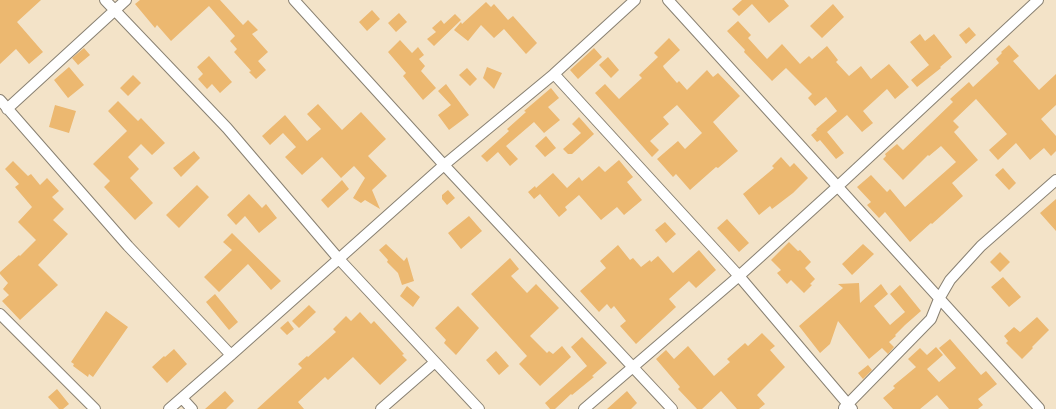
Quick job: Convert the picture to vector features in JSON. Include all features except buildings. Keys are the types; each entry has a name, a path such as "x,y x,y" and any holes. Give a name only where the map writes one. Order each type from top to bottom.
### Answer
{"street":[{"path":"105,0 227,128 338,258 479,409"},
{"path":"7,108 126,0"},
{"path":"294,0 444,165 672,409"},
{"path":"169,409 444,165 554,74 635,0"},
{"path":"668,0 1039,408"},
{"path":"584,409 739,276 1038,0"},
{"path":"554,74 739,276 848,407 931,319 939,299 950,280 981,246 1056,180"},
{"path":"0,100 128,246 231,355"},
{"path":"0,314 95,409"},
{"path":"382,409 435,362"},
{"path":"182,398 192,409"}]}
